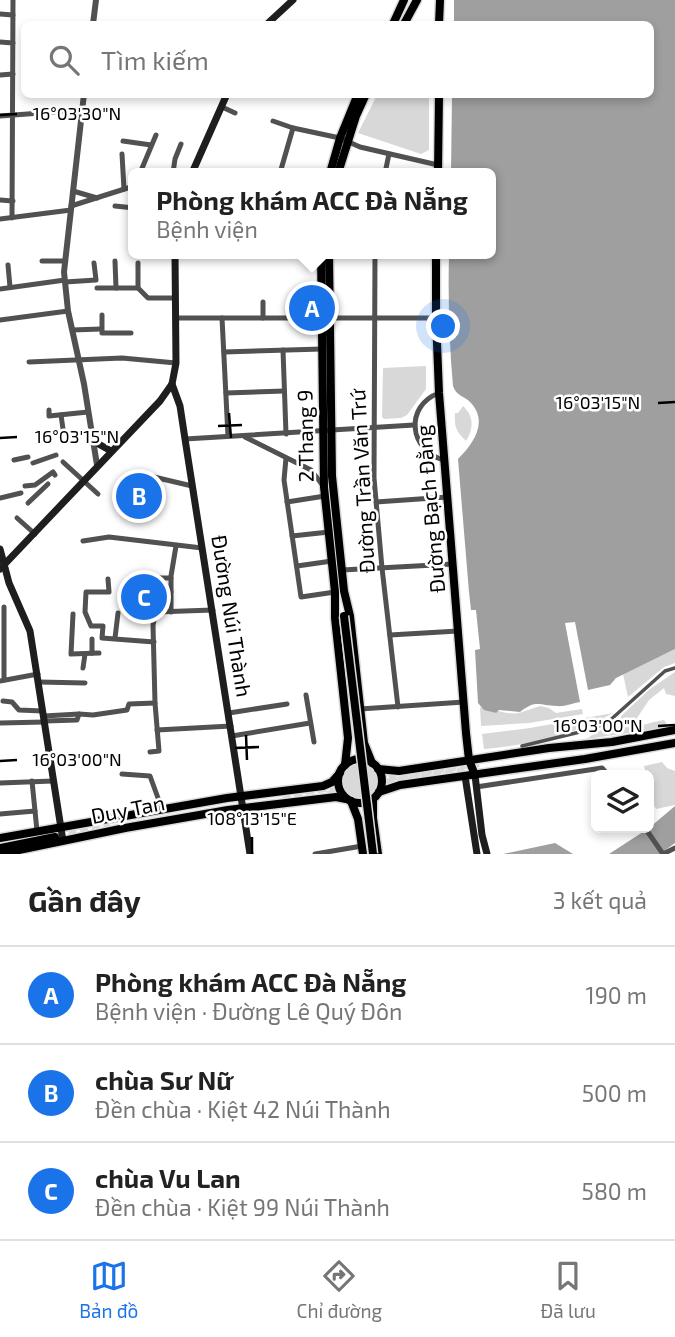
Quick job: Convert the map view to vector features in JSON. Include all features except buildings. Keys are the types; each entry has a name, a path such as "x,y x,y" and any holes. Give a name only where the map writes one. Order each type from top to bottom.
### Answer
{"main road":[{"path":"270,21 293,0"},
{"path":"394,21 404,0"},
{"path":"406,21 417,0"},
{"path":"439,21 440,0"},
{"path":"194,168 225,98"},
{"path":"332,168 357,98"},
{"path":"339,168 343,140 364,98"},
{"path":"438,168 439,98"},
{"path":"2,568 162,398 172,384 176,363 175,259"},
{"name":"2 Thang 9","path":"321,259 326,318 322,349 327,431 342,570 340,592"},
{"name":"2 Thang 9","path":"329,259 324,491 332,561 340,592 369,852"},
{"name":"Đường Bạch Đằng","path":"436,259 439,393 469,760"},
{"name":"Đường Núi Thành","path":"172,384 180,406 186,439 250,854"},
{"path":"94,442 111,451"},
{"path":"0,549 2,568 30,631 39,678 58,834"},
{"path":"340,592 349,616 366,750 382,783 376,795 369,852"},
{"path":"340,592 335,618 348,738 339,787 358,819 369,852"},
{"path":"349,800 360,803 393,786 465,775 478,769 672,731"},
{"path":"0,843 58,834 144,812 328,785 342,769 358,760 399,771 549,748 612,742"},
{"path":"478,769 584,754 616,753 674,743"},
{"path":"469,760 478,769"},
{"path":"469,760 465,775 477,854"},
{"path":"423,767 425,781"},
{"path":"478,769 476,787 487,854"},
{"path":"294,790 296,803"},
{"name":"Duy Tan","path":"0,854 58,834 336,797 349,800"},
{"path":"144,812 146,824"},
{"path":"0,843 37,831 58,834"},
{"path":"475,845 485,843"}],"street":[{"path":"12,218 13,0"},
{"path":"93,21 96,0"},
{"path":"0,14 13,15"},
{"path":"0,42 13,43"},
{"path":"0,75 13,74"},
{"path":"84,98 65,281 68,311 97,465"},
{"path":"222,107 235,113"},
{"path":"0,116 82,110"},
{"path":"273,121 435,168"},
{"path":"281,168 293,128"},
{"path":"143,168 156,135"},
{"path":"122,141 151,145"},
{"path":"174,168 181,144"},
{"path":"122,154 124,189"},
{"path":"386,168 389,154"},
{"path":"0,219 71,208 128,188"},
{"path":"73,191 97,198"},
{"path":"0,200 13,201"},
{"path":"115,206 128,207"},
{"name":"Đường Trần Văn Trứ","path":"375,259 373,428 376,502 398,707"},
{"path":"42,261 65,261"},
{"path":"115,261 116,288"},
{"path":"0,289 96,280 94,263"},
{"path":"138,264 138,288"},
{"path":"8,265 10,287"},
{"path":"97,288 138,288 148,298 175,298"},
{"path":"263,302 263,318"},
{"path":"0,320 68,311"},
{"path":"102,315 102,333 131,333"},
{"path":"176,318 436,318"},
{"path":"222,318 229,436"},
{"path":"72,330 101,329"},
{"path":"224,352 322,349"},
{"path":"283,350 286,434"},
{"path":"29,362 122,358 176,363"},
{"path":"226,393 285,391"},
{"path":"439,393 423,403 414,425 420,445 431,455 444,460"},
{"path":"49,410 49,416 88,412"},
{"path":"61,415 63,429"},
{"path":"186,439 414,425"},
{"path":"242,436 311,470 324,491 287,502"},
{"path":"33,463 56,455"},
{"path":"14,460 28,457"},
{"path":"286,458 283,470 301,597 340,592"},
{"path":"63,462 98,494"},
{"path":"311,470 323,462"},
{"path":"25,486 35,485 53,472 55,475"},
{"path":"137,473 192,486"},
{"path":"28,503 48,484"},
{"path":"0,498 21,493"},
{"path":"376,502 448,497"},
{"path":"17,518 35,534"},
{"path":"292,536 329,532"},
{"path":"83,541 109,537 202,548"},
{"name":"Đường Núi Thành","path":"171,612 176,546"},
{"path":"297,566 332,561"},
{"path":"342,570 453,564"},
{"path":"151,578 172,578"},
{"path":"108,579 108,592 86,592 85,612 91,626 103,626 102,638 154,642"},
{"path":"142,586 171,592"},
{"path":"146,599 156,612 155,703 159,751 150,752"},
{"path":"17,601 2,607 2,680 39,678 85,682"},
{"path":"156,612 213,610"},
{"path":"115,638 118,613"},
{"path":"72,614 71,654 96,653 92,639"},
{"path":"390,635 458,631"},
{"path":"83,668 85,653"},
{"path":"522,746 607,723 665,671 675,668"},
{"path":"306,695 314,742"},
{"path":"3,701 12,702 19,709 44,717 77,720 79,714 127,710 130,704 155,703"},
{"path":"360,709 464,702"},
{"path":"229,713 287,704"},
{"path":"0,723 44,717"},
{"path":"232,736 310,723"},
{"path":"157,730 231,726"},
{"path":"476,787 602,768 604,770"},
{"path":"122,774 150,776 162,809"},
{"path":"32,781 37,831"},
{"path":"0,783 53,781"},
{"path":"0,814 35,811"},
{"path":"649,833 663,853 675,848"},
{"path":"315,854 369,852"}],"shaded area":[{"path":"454,0 675,0 675,649 616,678 610,685 588,690 575,622 565,623 580,702 560,706 534,704 520,712 499,710 496,713 484,710 478,703 475,650 480,649 476,610 471,610 458,459 474,439 479,424 475,409 453,386 449,259 496,259 496,168 451,168 452,98 654,98 654,21 454,21"},
{"path":"376,98 429,98 429,150 421,154 358,133"},
{"path":"426,366 426,389 407,415 384,419 383,368"},
{"path":"463,406 472,423 466,441 458,432 455,422 455,413"},
{"path":"675,649 675,663 664,667 628,697 623,674"},
{"path":"675,672 675,696 666,694 664,688 649,700 635,721 621,722 621,716 650,689"},
{"path":"541,706 556,713 582,709 583,714 529,723 481,726 480,707 495,713 520,713"},
{"path":"613,713 551,738 484,749 482,734"},
{"path":"664,720 669,727 586,739 611,724 631,727"},
{"path":"662,762 675,771 675,805 656,809 654,770 645,770 644,766"},
{"path":"360,764 372,770 378,782 372,794 360,800 348,794 342,782 348,770"},
{"path":"675,806 675,843 660,854 609,854 641,833 654,833 654,824"},
{"path":"555,843 573,854 503,854"}],"tunnel":[{"path":"282,795 479,763"},
{"path":"327,795 476,769"},
{"path":"57,837 110,827"}],"place":[{"name":"Phòng khám ACC Đà Nẵng","path":"312,308"},
{"name":"chùa Sư Nữ","path":"139,496"},
{"name":"chùa Vu Lan","path":"144,597"}]}
